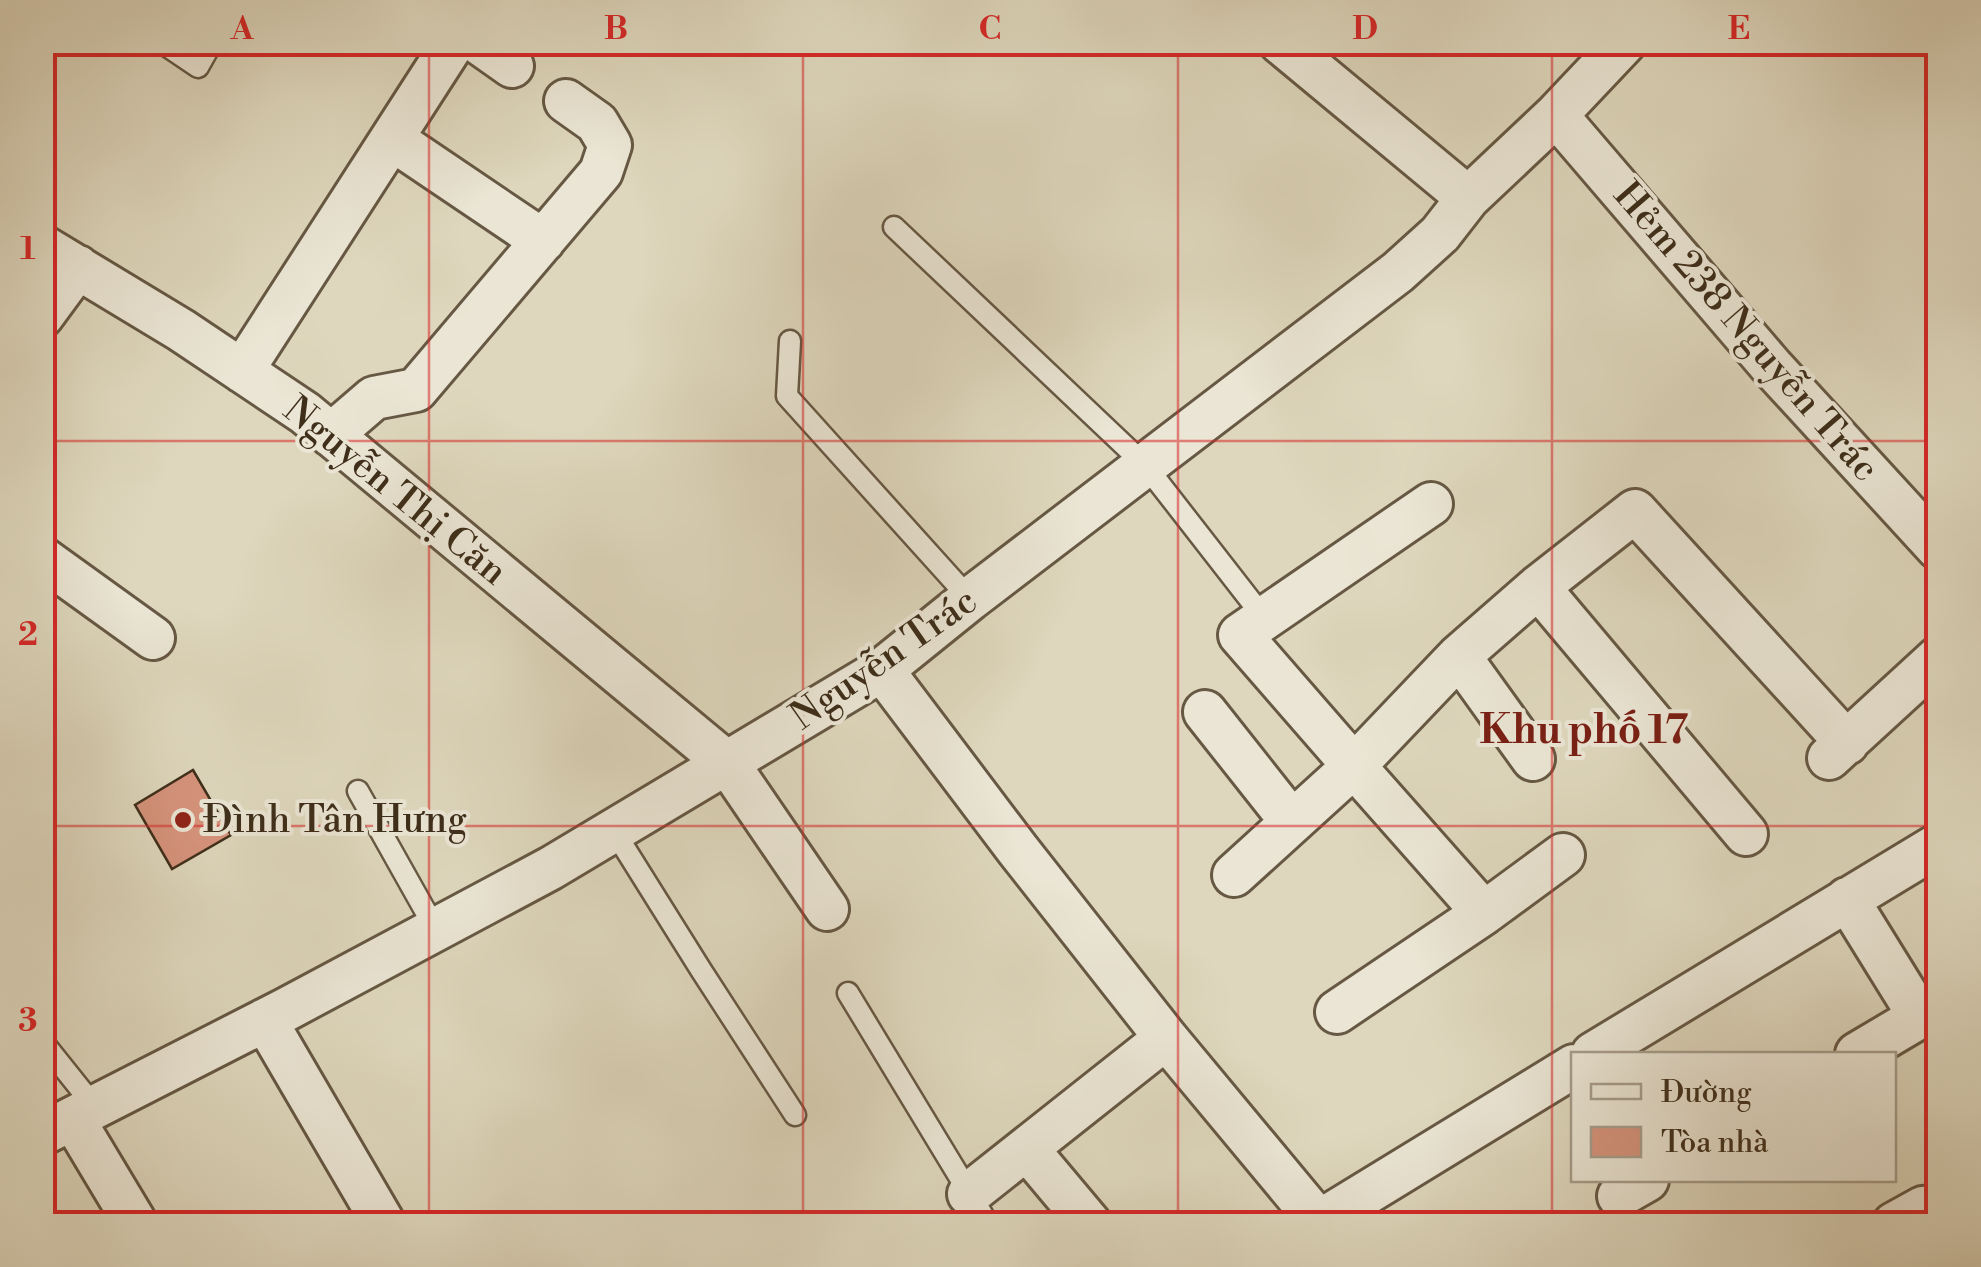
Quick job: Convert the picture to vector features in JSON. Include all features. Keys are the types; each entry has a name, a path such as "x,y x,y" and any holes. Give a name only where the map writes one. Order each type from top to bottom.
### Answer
{"street":[{"path":"242,371 454,42"},
{"path":"1280,42 1468,198"},
{"name":"Nguyễn Trác","path":"70,1120 551,868 882,670 1398,272 1440,234 1468,198 1626,42"},
{"path":"332,435 374,398 416,390 601,172 610,145 598,123 566,100"},
{"name":"Hẻm 238 Nguyễn Trác","path":"1556,115 1772,366 1938,548"},
{"path":"392,139 543,241"},
{"path":"42,316 60,256"},
{"name":"Nguyễn Thị Căn","path":"60,256 181,330 304,413 728,764 828,909"},
{"path":"1431,504 1240,636 1484,912"},
{"path":"1234,876 1354,766 1459,656 1538,587 1635,511 1838,751 1938,658"},
{"path":"42,558 153,638"},
{"path":"1538,587 1746,834"},
{"path":"1459,656 1533,760"},
{"path":"882,670 1166,1038 1318,1223 1571,1068"},
{"path":"1205,712 1292,822"},
{"path":"1596,1052 1938,845"},
{"path":"1338,1012 1563,856"},
{"path":"1847,899 1929,1011 1859,1052"},
{"path":"265,1020 384,1224"},
{"path":"979,1210 1027,1148 1166,1038"},
{"path":"70,1120 136,1224"},
{"path":"1027,1148 1090,1224"},
{"path":"1894,1224 1923,1208 1938,1224"}],"lane":[{"path":"42,52 49,42"},
{"path":"162,42 198,66 212,42"},
{"path":"894,227 1145,465 1265,618"},
{"path":"790,340 787,396 970,599"},
{"path":"358,791 436,930"},
{"path":"614,831 796,1115"},
{"path":"848,993 979,1210"},
{"path":"42,1041 70,1120"}],"building":[{"name":"Đình Tân Hưng","path":"193,770 231,835 172,869 135,805"}],"place":[{"name":"Đình Tân Hưng","path":"183,820"}],"district":[{"name":"Khu phố 17","path":"1584,731"}]}
